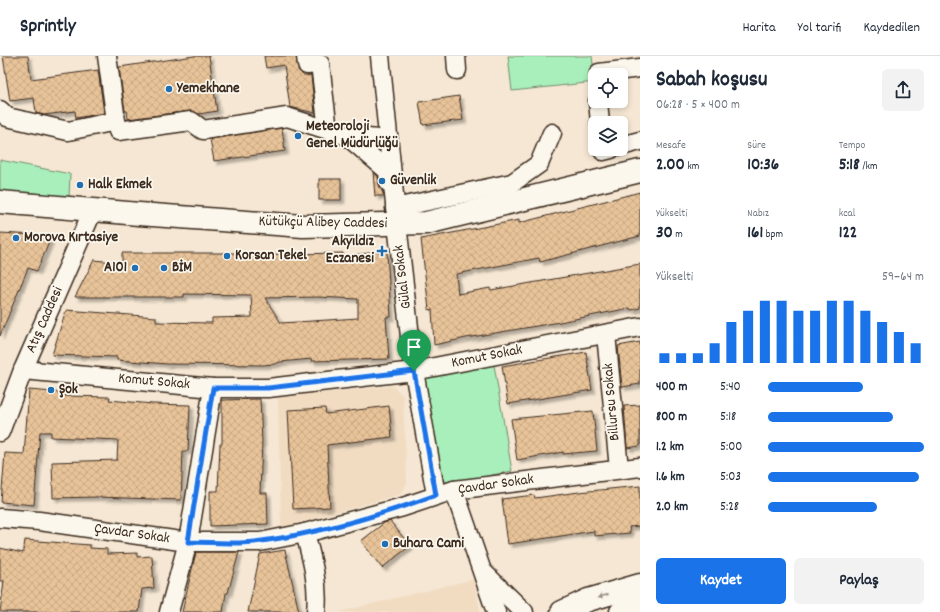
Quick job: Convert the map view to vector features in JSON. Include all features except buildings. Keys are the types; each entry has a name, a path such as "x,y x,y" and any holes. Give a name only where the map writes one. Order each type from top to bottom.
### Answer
{"main road":[{"name":"Kütükçü Alibey Caddesi","path":"0,202 303,226 394,208 426,223 640,171"},
{"path":"562,612 588,600 640,585"},
{"path":"621,612 640,604"}],"street":[{"path":"107,56 118,131 191,121 203,130 287,117 347,136 388,140"},
{"path":"306,56 307,65 320,64 328,130"},
{"path":"380,56 394,208"},
{"path":"628,70 640,68"},
{"path":"0,110 7,117 68,131 116,121"},
{"path":"394,208 512,183 539,164 552,133"},
{"path":"347,136 388,171 394,208"},
{"path":"628,144 640,141"},
{"name":"Gülal Sokak","path":"394,208 414,371 436,495"},
{"name":"Atış Caddesi","path":"0,432 23,370 93,210"},
{"name":"Komut Sokak","path":"23,370 213,388 268,388 414,371 640,327"},
{"name":"Billursu Sokak","path":"606,334 619,469"},
{"path":"169,612 188,542 213,388"},
{"name":"Çavdar Sokak","path":"0,518 39,521 188,542 260,542 306,533 403,508 436,495 454,490 640,467"},
{"path":"454,490 496,612"},
{"path":"306,533 315,571 318,599 316,612"},
{"path":"480,569 524,612"}],"shaded area":[{"path":"393,386 403,396 407,483 401,494 281,528 278,397"},
{"path":"474,579 480,612 339,612"}],"green space":[{"path":"508,56 592,56 593,68 588,68 588,83 512,91"},
{"path":"0,160 70,174 69,197 0,195"},
{"path":"494,365 512,471 449,484 439,476 424,378"}],"place":[{"name":"Yemekhane","path":"169,89"},
{"name":"Meteoroloji Genel Müdürlüğü","path":"298,136"},
{"name":"Güvenlik","path":"382,181"},
{"name":"Halk Ekmek","path":"80,185"},
{"name":"Morova Kırtasiye","path":"16,238"},
{"name":"Akyıldız Eczanesi","path":"382,251"},
{"name":"Korsan Tekel","path":"227,256"},
{"name":"A101","path":"135,268"},
{"name":"BİM","path":"164,268"},
{"name":"Şok","path":"51,390"},
{"name":"Buhara Cami","path":"385,544"}],"route":[{"path":"414,371 436,495 403,508 306,533 260,542 188,542 213,388 268,388 414,371"}]}
